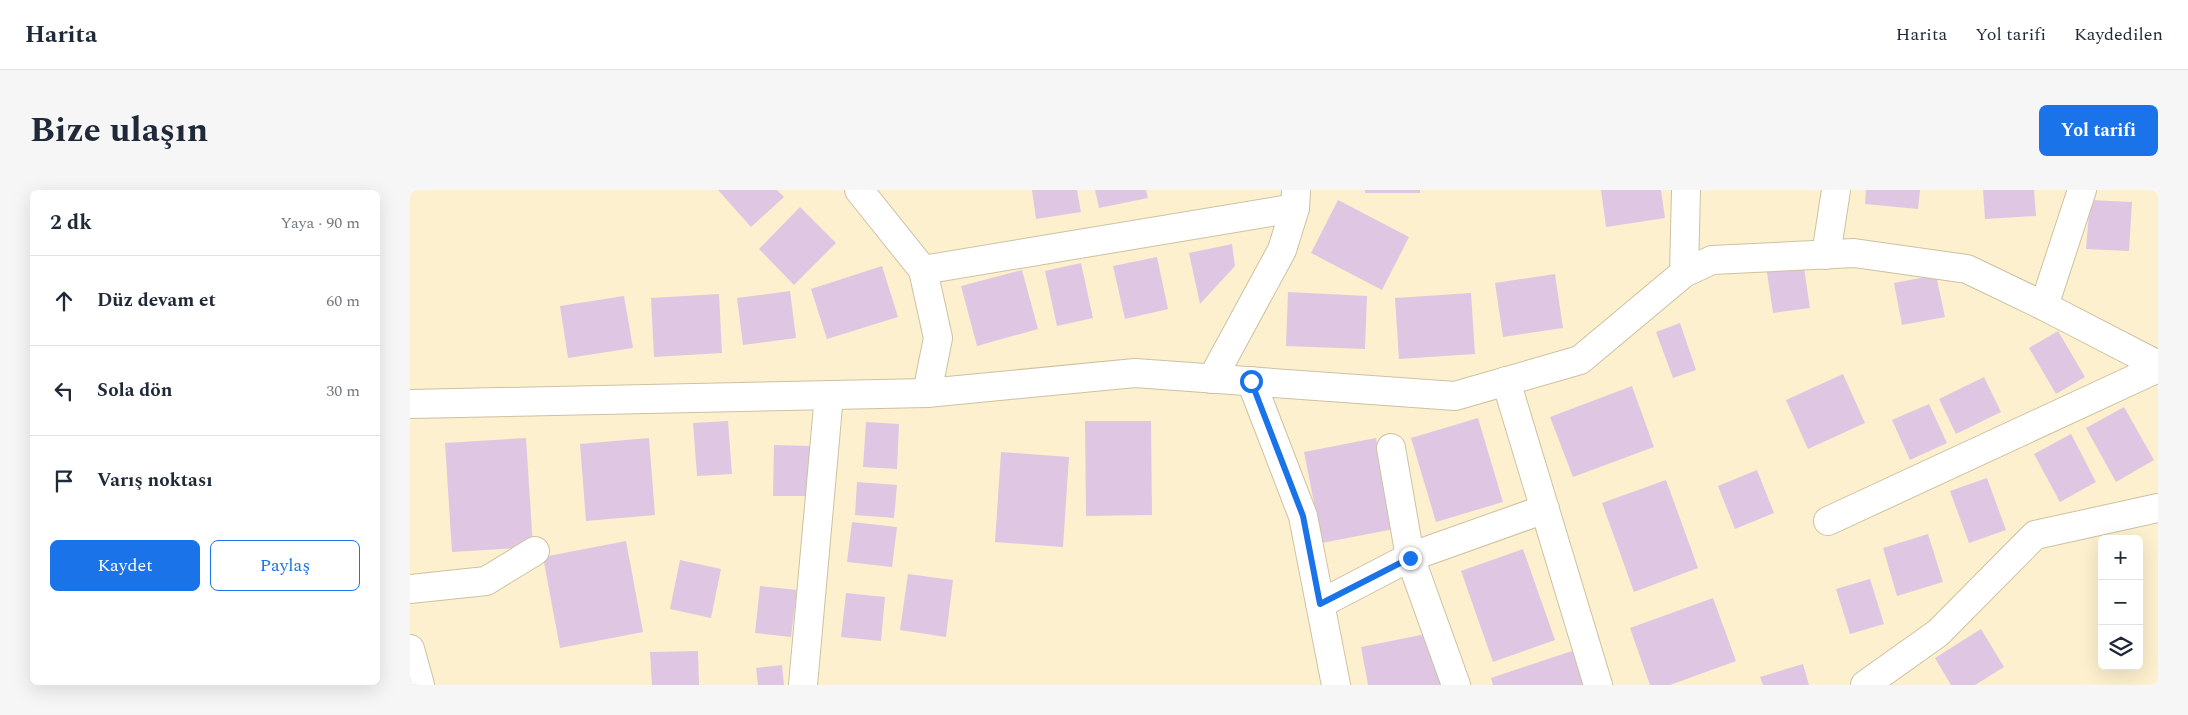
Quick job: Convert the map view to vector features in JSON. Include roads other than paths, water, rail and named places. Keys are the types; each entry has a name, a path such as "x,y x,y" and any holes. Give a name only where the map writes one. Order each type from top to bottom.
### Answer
{"street":[{"path":"860,190 923,270 938,338 927,394"},
{"path":"1684,272 1686,190"},
{"path":"1826,255 1836,190"},
{"path":"2044,306 2082,190"},
{"path":"923,270 1295,199 1282,250 1212,379"},
{"path":"410,404 927,394 1135,373 1455,396 1580,360 1684,272 1712,260 1854,253 1967,269 2044,306 2158,367"},
{"path":"1828,521 2158,367"},
{"path":"1251,381 1303,516 1336,685"},
{"path":"1506,381 1598,685"},
{"path":"803,685 829,395"},
{"path":"1391,448 1410,558 1456,685"},
{"path":"1865,685 1938,633 2035,535 2158,508"},
{"path":"1320,604 1410,558 1545,509"},
{"path":"410,589 486,581 535,551"},
{"path":"410,649 420,685"}]}
